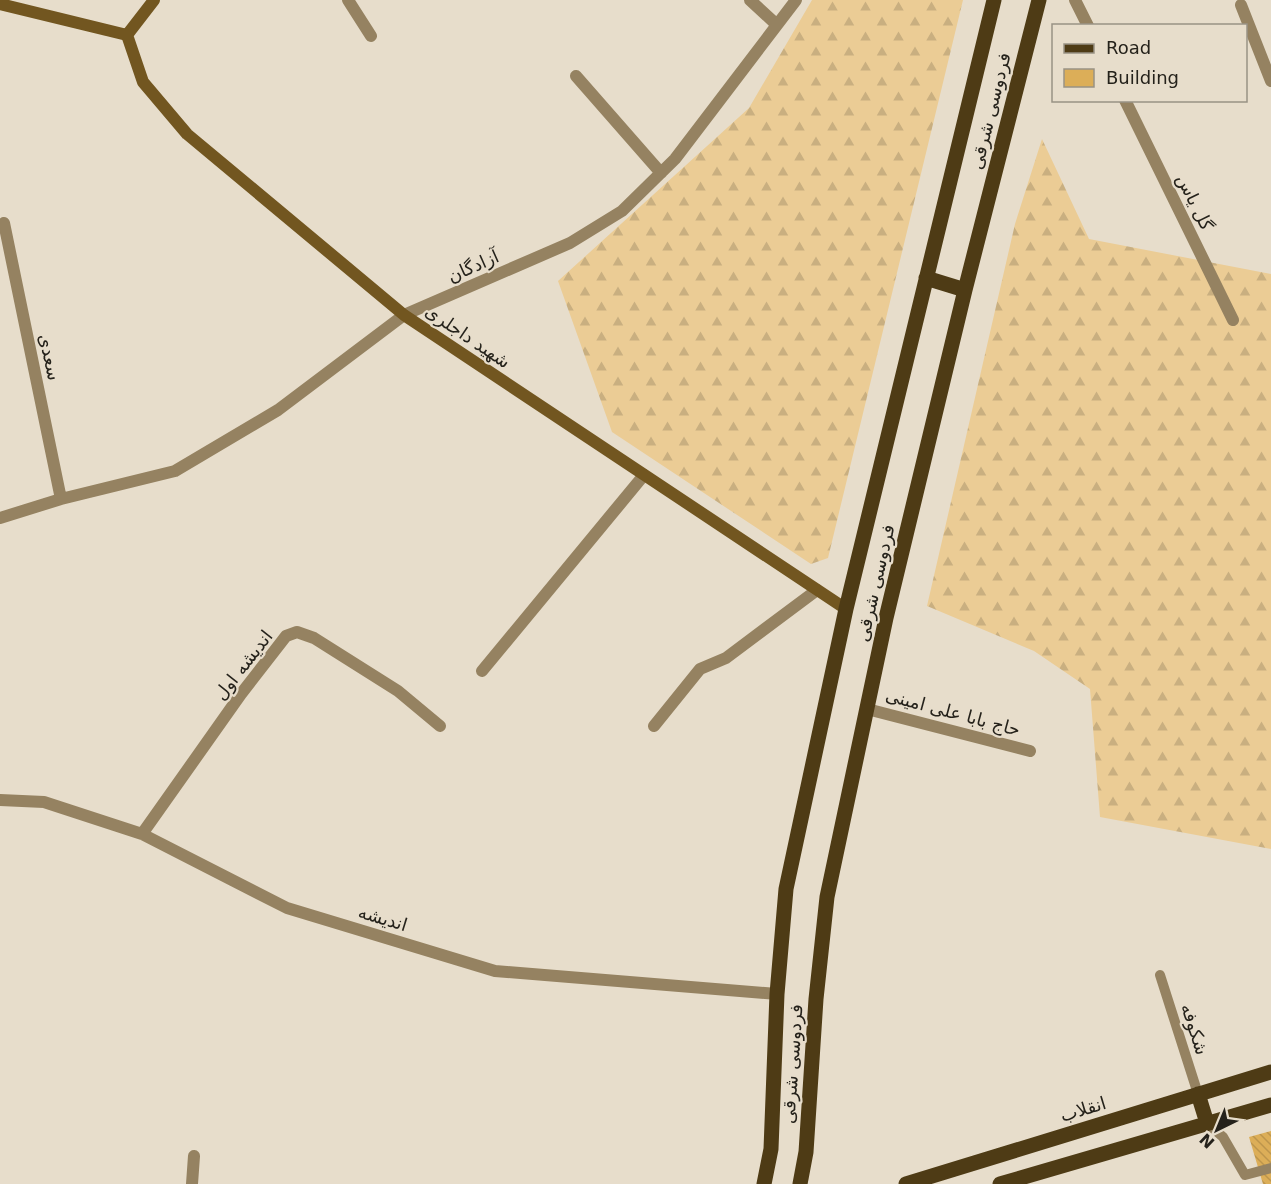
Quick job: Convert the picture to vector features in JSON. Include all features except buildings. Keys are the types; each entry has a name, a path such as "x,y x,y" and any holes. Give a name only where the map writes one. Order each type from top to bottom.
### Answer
{"main road":[{"name":"فردوسی شرقی","path":"764,1184 771,1149 777,994 786,889 846,609 994,0"},
{"name":"فردوسی شرقی","path":"800,1184 806,1152 816,999 827,897 886,618 965,290 1039,0"},
{"path":"926,278 965,290"},
{"name":"انقلاب","path":"906,1184 1271,1072"},
{"path":"1198,1094 1207,1124"},
{"path":"1000,1184 1271,1105"}],"street":[{"path":"0,4 127,35 154,0"},
{"path":"348,0 371,36"},
{"path":"750,0 777,25"},
{"name":"آزادگان","path":"0,519 62,499 175,471 278,410 404,315 570,243 622,211 675,159 796,0"},
{"path":"1075,0 1087,24"},
{"path":"1241,5 1271,81"},
{"name":"شهید داجلری","path":"127,35 143,82 187,134 404,315 846,609"},
{"path":"576,76 661,173"},
{"name":"گل یاس","path":"1126,102 1233,320"},
{"name":"سعدی","path":"4,223 62,499"},
{"path":"482,671 644,475"},
{"path":"654,726 700,669 726,658 817,590"},
{"name":"اندیشه اول","path":"142,834 286,636 297,632 314,638 398,691 440,726"},
{"name":"حاج بابا علی امینی","path":"867,709 1030,751"},
{"name":"اندیشه","path":"0,800 44,802 142,834 286,908 495,971 777,994"},
{"path":"192,1184 194,1156"}],"lane":[{"name":"شکوفه","path":"1160,975 1198,1094"},
{"path":"1207,1124 1223,1137 1245,1175 1271,1168"}],"green space":[{"path":"812,0 963,0 828,558 811,564 612,432 558,281 749,108"},
{"path":"1042,139 1089,239 1271,274 1271,849 1100,817 1090,689 1034,651 927,606 1015,224"}]}
